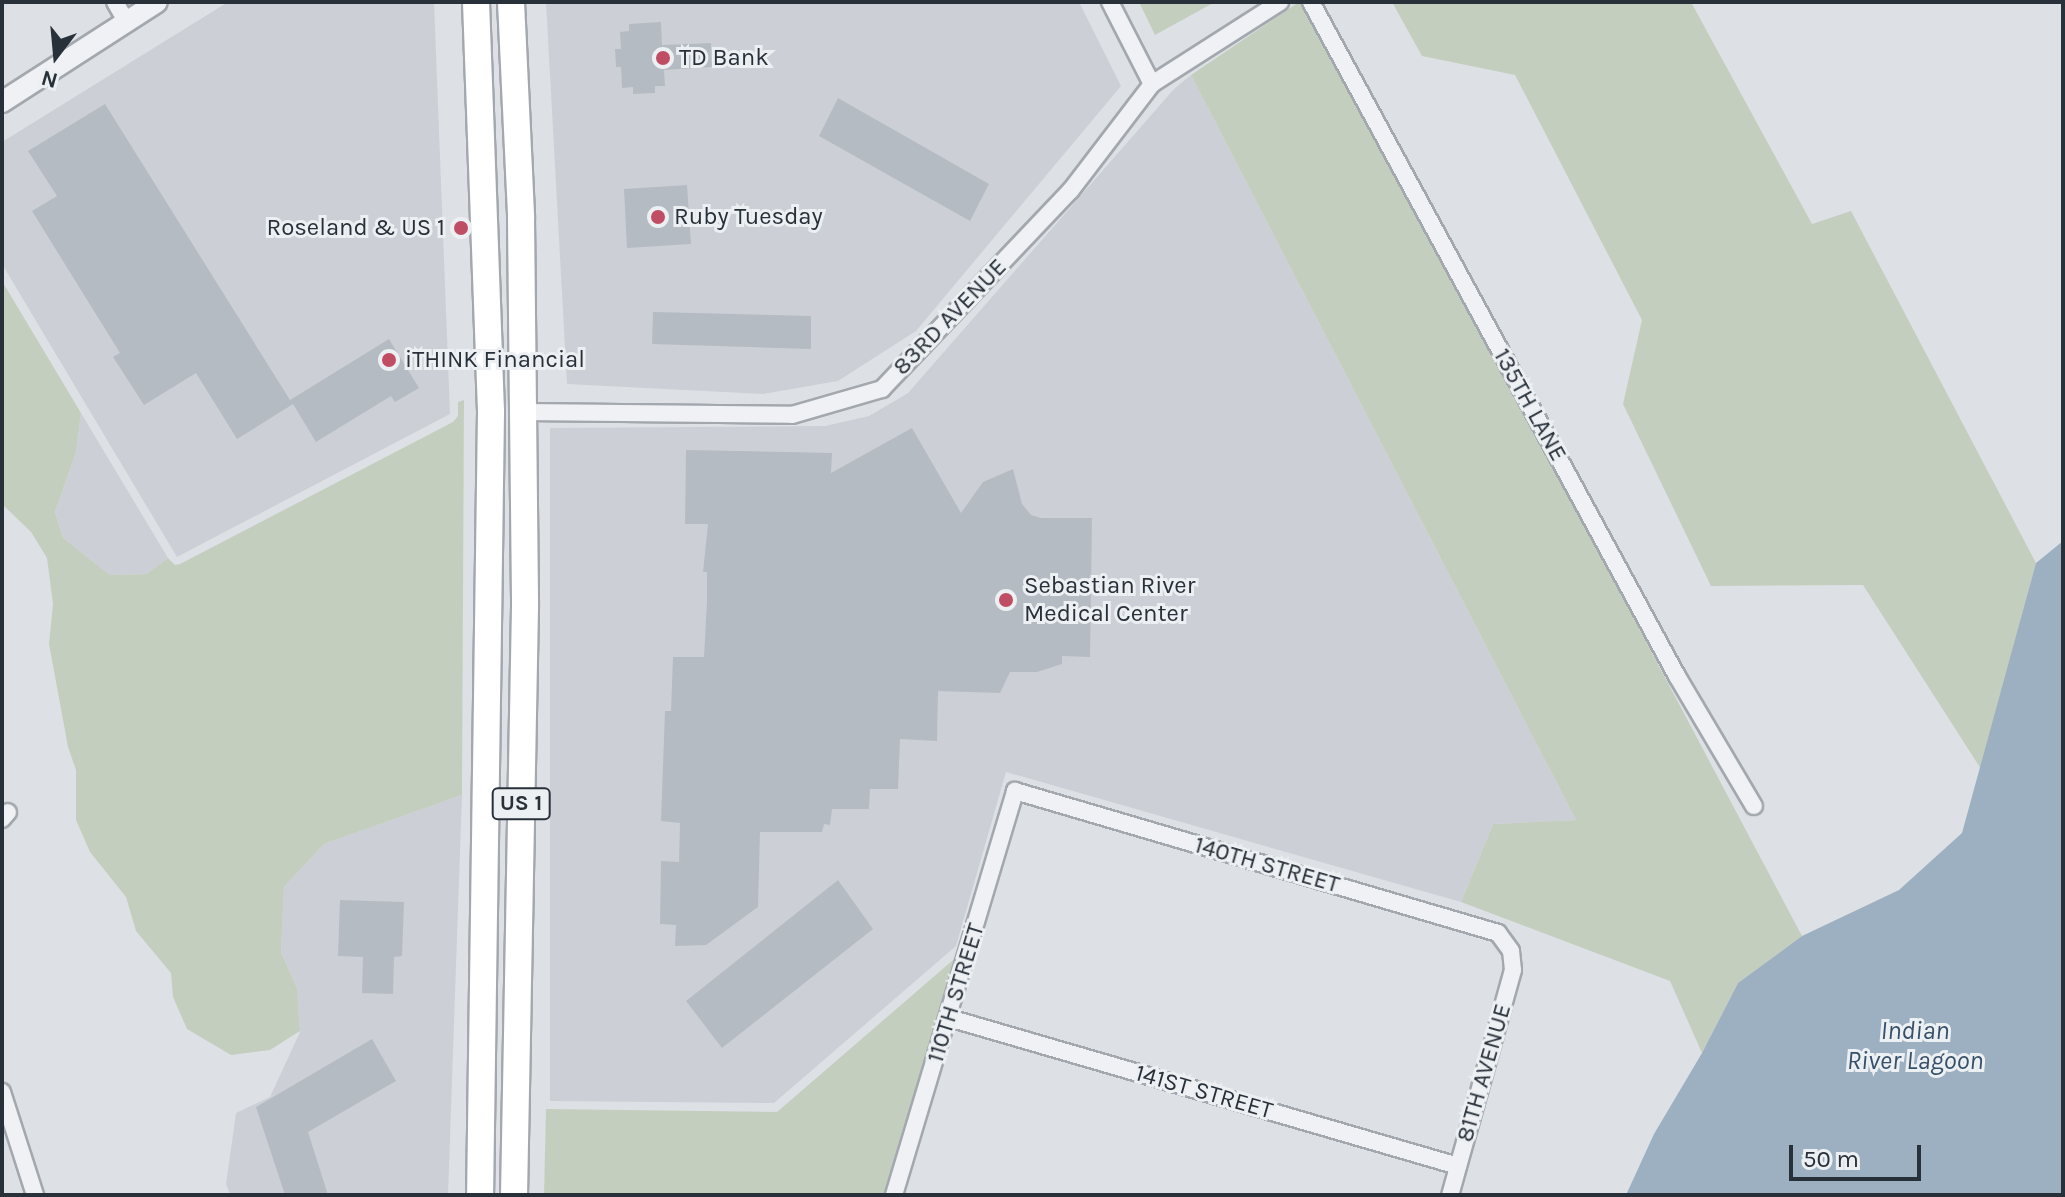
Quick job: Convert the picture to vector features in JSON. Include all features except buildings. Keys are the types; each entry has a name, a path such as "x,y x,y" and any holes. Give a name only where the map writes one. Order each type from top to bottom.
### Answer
{"main road":[{"name":"US 1","path":"476,2 491,366 491,608 480,1195"},
{"name":"US 1","path":"511,2 521,218 525,623 514,1195"},
{"path":"491,366 507,397 524,412"}],"street":[{"path":"115,2 126,21"},
{"path":"2,102 157,2"},
{"path":"1110,2 1152,84"},
{"name":"83RD AVENUE","path":"524,412 792,415 882,389 1071,190 1152,84 1280,2"},
{"name":"135TH LANE","path":"1311,2 1677,676 1754,806"},
{"name":"140TH STREET","path":"1015,791 1498,933 1511,951"},
{"name":"110TH STREET","path":"894,1195 1015,791"},
{"name":"81TH AVENUE","path":"1450,1195 1513,970 1511,951"},
{"name":"141ST STREET","path":"949,1018 1458,1166"},
{"path":"2,1092 35,1195"}],"shaded area":[{"path":"228,2 434,2 450,414 177,557 2,264 2,142"},
{"path":"546,2 1079,2 1121,86 916,331 838,381 763,394 567,384"},
{"name":"Sebastian River Medical Center","path":"1191,75 1576,820 1493,824 1461,902 1006,772 956,946 774,1103 550,1101 550,428 825,426 869,416 908,393 1174,89"},
{"path":"81,413 168,558 146,574 110,575 63,538 55,512 76,452"},
{"path":"462,795 448,1195 230,1195 226,1184 236,1113 270,1097 300,1032 297,988 281,952 284,887 324,844"}],"green space":[{"path":"1139,2 1215,2 1155,35"},
{"path":"1299,2 1307,2 1802,936 1738,983 1702,1053 1670,981 1461,902 1493,824 1576,820 1191,75"},
{"path":"1392,2 1691,2 1812,224 1851,211 2036,563 1981,769 1863,585 1711,586 1623,404 1642,320 1515,75 1422,56"},
{"path":"2,281 81,413 76,452 55,512 63,538 110,575 146,574 168,558 175,565 180,564 453,422 458,416 458,402 464,400 462,795 324,844 284,887 281,952 297,988 300,1031 270,1050 231,1055 187,1029 173,997 171,973 136,931 126,897 90,852 76,820 76,770 68,747 49,644 53,604 47,558 31,532 2,504"},
{"path":"960,954 895,1195 544,1195 546,1109 777,1112"}],"water":[{"name":"Indian River Lagoon","path":"2063,541 2063,1195 1626,1195 1654,1134 1702,1053 1738,983 1802,936 1899,890 1962,833 2036,563"}],"place":[{"name":"TD Bank","path":"663,58"},
{"name":"Ruby Tuesday","path":"658,217"},
{"name":"Roseland & US 1","path":"461,228"},
{"name":"iTHINK Financial","path":"389,360"},
{"name":"Sebastian River Medical Center","path":"1006,600"}]}
